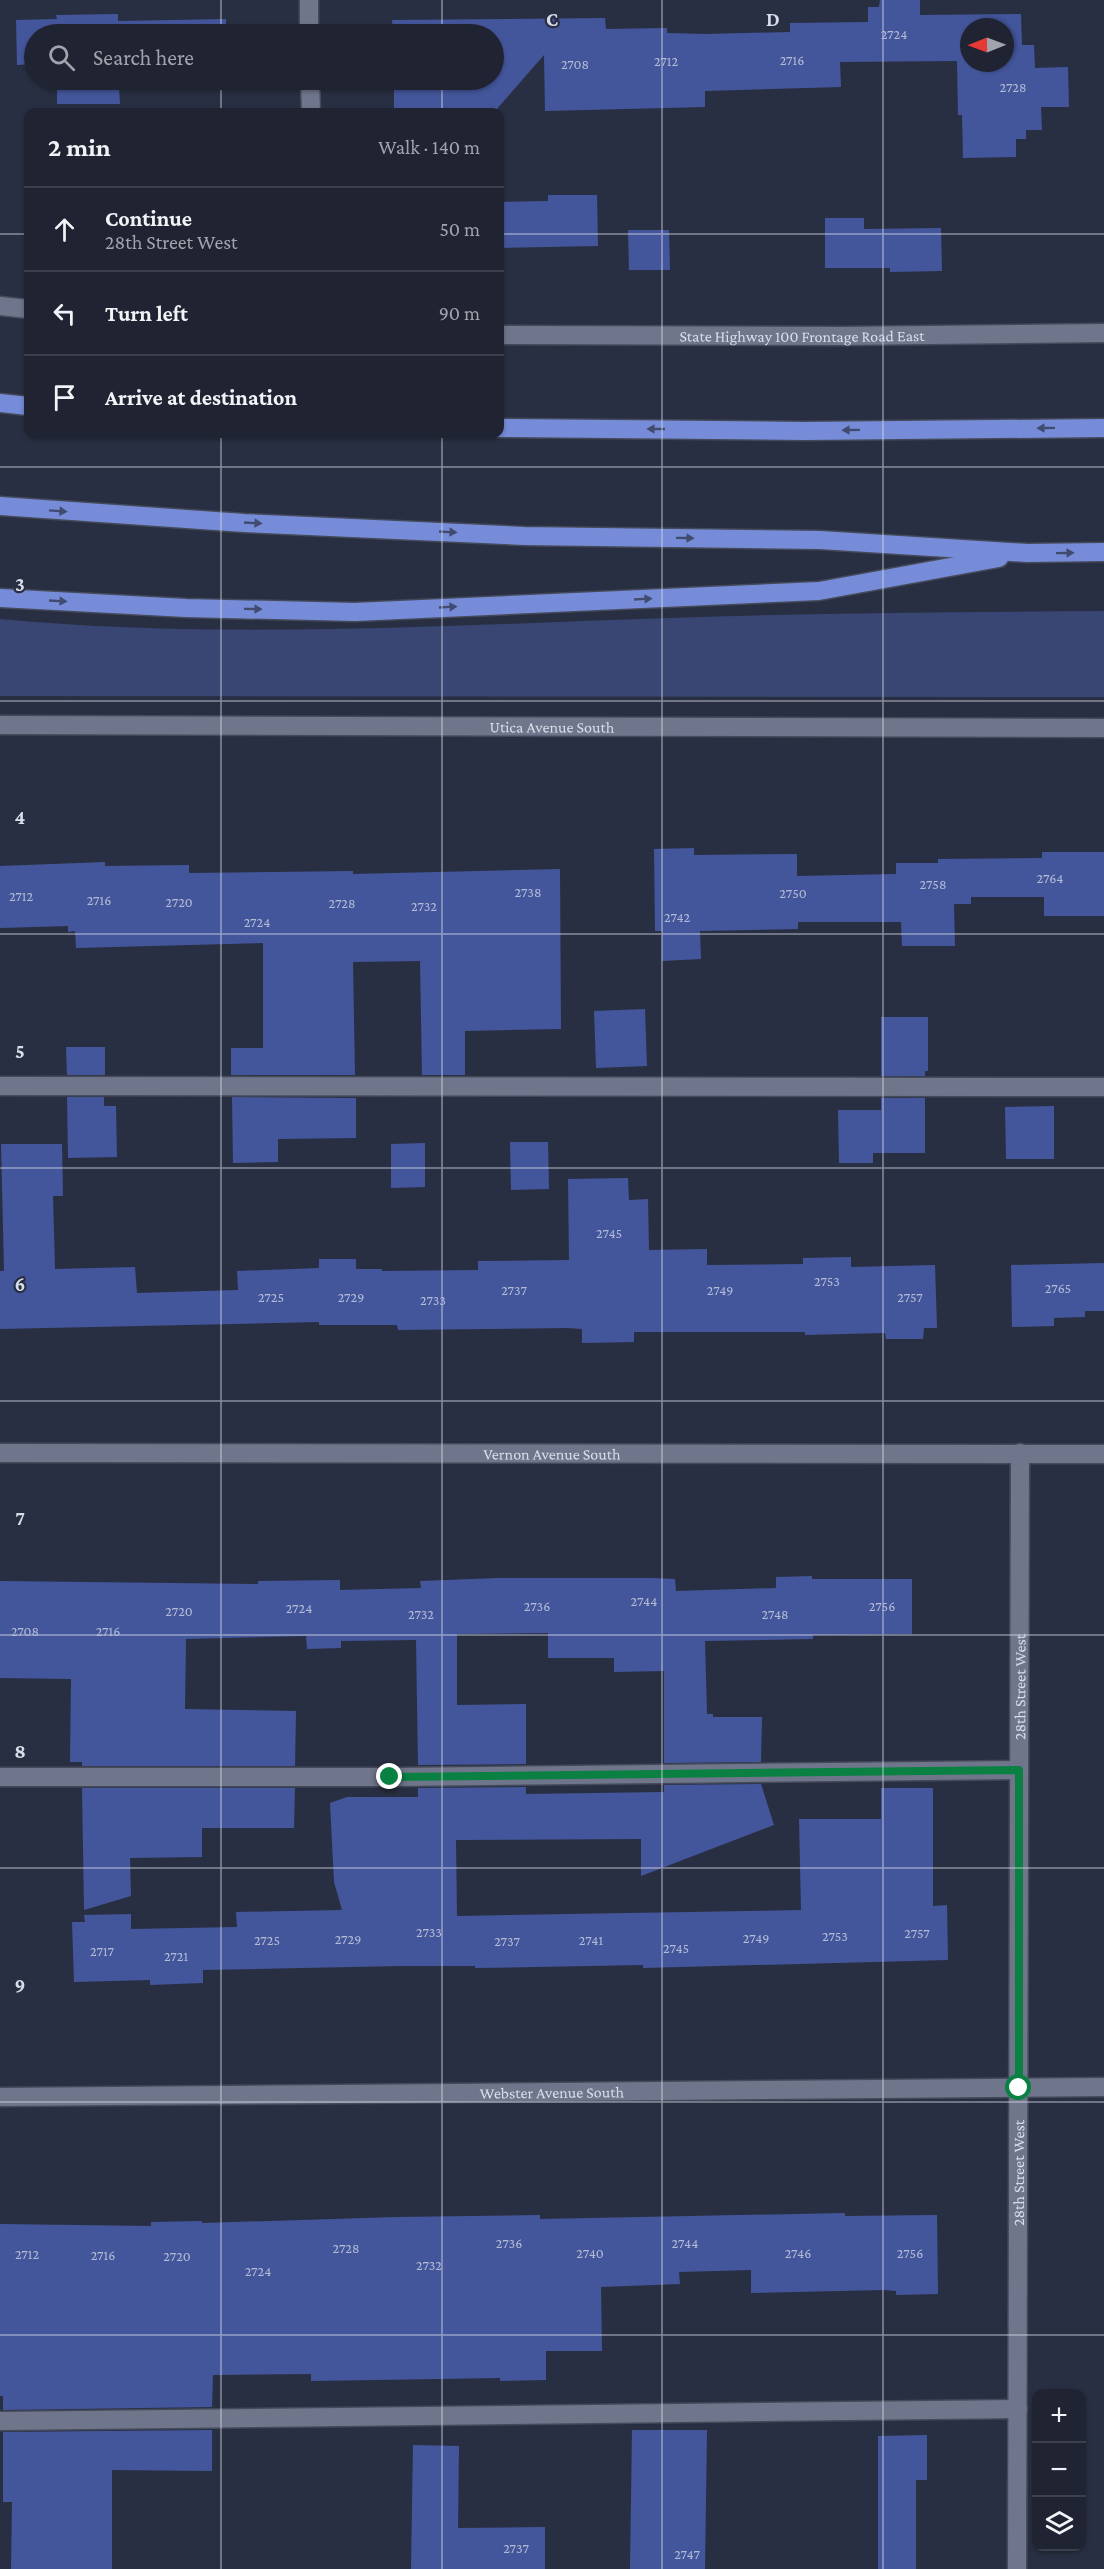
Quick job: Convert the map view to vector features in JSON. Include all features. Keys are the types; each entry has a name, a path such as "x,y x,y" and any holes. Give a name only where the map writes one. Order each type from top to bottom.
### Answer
{"highway":[{"path":"0,403 24,406"},
{"path":"504,428 805,431 1104,428"},
{"path":"0,506 244,523 524,536 820,540 1027,553 1104,552"},
{"path":"0,598 186,608 355,612 819,591 1027,553"}],"street":[{"path":"309,0 309,24"},
{"path":"310,90 311,108"},
{"path":"0,306 24,309"},
{"name":"State Highway 100 Frontage Road East","path":"504,335 807,336 1104,333"},
{"name":"Utica Avenue South","path":"0,725 1104,728"},
{"path":"0,1086 1104,1087"},
{"name":"28th Street West","path":"1017,2569 1020,1453"},
{"name":"Vernon Avenue South","path":"0,1454 1104,1454"},
{"path":"0,1777 390,1777 1019,1770"},
{"name":"Webster Avenue South","path":"0,2097 1104,2087"},
{"path":"0,2421 1018,2409"}],"shaded area":[{"path":"1104,611 1104,697 0,696 0,619 167,629 251,630 779,615"}],"building":[{"path":"880,0 920,0 920,15 1021,14 1022,45 1034,45 1035,68 1068,67 1069,107 1041,107 1042,130 1026,130 1026,139 1016,139 1016,157 963,158 962,115 958,115 957,61 840,62 841,87 705,91 705,107 545,111 544,55 498,108 394,108 394,90 504,90 504,24 392,24 392,20 605,18 606,29 667,28 667,33 706,34 790,32 790,23 868,22 868,7 879,7"},
{"path":"118,14 118,21 226,19 226,24 24,24 24,65 17,65 16,20 57,19 56,15"},
{"path":"57,90 119,90 120,104 57,104"},
{"path":"548,195 597,195 598,246 504,248 504,202 548,201"},
{"path":"825,218 864,218 864,229 941,228 942,271 890,272 890,268 825,268"},
{"path":"628,230 669,230 670,270 629,270"},
{"path":"694,848 694,855 797,854 797,876 896,874 896,863 938,863 938,859 1042,858 1042,852 1104,852 1104,916 1044,916 1044,897 971,897 971,904 954,904 955,946 902,946 901,922 798,922 798,929 700,931 701,959 662,961 662,931 655,931 654,849"},
{"path":"105,862 105,866 189,865 189,873 353,871 353,874 560,869 561,1029 465,1031 465,1075 422,1075 420,961 353,962 355,1075 231,1075 231,1048 263,1048 263,943 76,948 75,931 68,932 68,926 0,928 0,866"},
{"path":"645,1009 647,1066 596,1068 594,1011"},
{"path":"881,1017 928,1017 928,1071 925,1071 925,1076 881,1076"},
{"path":"66,1047 105,1047 105,1075 67,1075"},
{"path":"67,1097 104,1097 104,1106 116,1106 117,1157 68,1158"},
{"path":"232,1097 356,1098 356,1138 278,1139 278,1162 233,1163"},
{"path":"881,1098 925,1098 925,1153 873,1153 873,1163 839,1163 838,1110 881,1110"},
{"path":"1054,1106 1054,1159 1006,1159 1005,1107"},
{"path":"510,1142 548,1142 549,1189 511,1190"},
{"path":"425,1143 425,1187 391,1188 391,1144"},
{"path":"1,1144 62,1144 63,1196 53,1196 55,1269 135,1267 137,1293 238,1290 237,1271 319,1268 319,1259 356,1259 356,1269 382,1269 382,1271 478,1270 478,1261 569,1260 568,1179 628,1178 629,1200 648,1199 649,1250 707,1249 707,1265 803,1264 803,1258 851,1257 851,1267 935,1265 937,1328 924,1328 923,1339 886,1339 885,1333 805,1335 805,1332 634,1332 634,1342 582,1343 582,1329 398,1330 397,1325 319,1325 319,1322 0,1329 0,1271 4,1271"},
{"path":"1104,1263 1104,1311 1085,1311 1085,1317 1054,1318 1054,1326 1012,1327 1011,1265"},
{"path":"812,1576 812,1579 912,1579 912,1634 813,1635 813,1639 705,1641 707,1714 713,1714 713,1717 762,1717 761,1762 664,1763 664,1671 614,1672 614,1658 548,1658 548,1633 457,1634 457,1705 526,1704 526,1764 418,1765 416,1640 341,1641 341,1648 307,1649 306,1636 186,1639 185,1709 296,1711 295,1766 82,1766 82,1762 70,1762 71,1679 0,1678 0,1581 258,1584 258,1581 340,1580 340,1590 421,1588 420,1581 498,1578 653,1578 675,1579 676,1591 776,1588 776,1577"},
{"path":"761,1784 774,1825 641,1876 641,1839 456,1840 457,1916 801,1910 799,1819 881,1819 881,1788 933,1788 933,1906 947,1905 948,1960 643,1968 643,1965 475,1968 475,1966 400,1966 203,1970 203,1983 150,1985 150,1980 74,1982 72,1922 85,1922 84,1915 131,1914 131,1929 237,1927 236,1912 342,1910 334,1882 330,1803 347,1797 418,1797 418,1788 526,1787 526,1794 664,1792 664,1785"},
{"path":"82,1788 295,1788 294,1828 202,1828 202,1857 130,1858 131,1896 84,1910"},
{"path":"845,2213 845,2216 937,2215 938,2294 896,2295 896,2291 883,2290 751,2293 751,2270 679,2272 680,2284 601,2287 602,2351 546,2351 546,2380 500,2381 500,2378 311,2381 311,2374 213,2375 212,2407 3,2410 3,2396 0,2396 0,2224 151,2226 151,2222 202,2221 202,2223 397,2217 540,2215 540,2219"},
{"path":"212,2430 212,2471 112,2470 112,2569 11,2569 12,2502 3,2502 3,2432"},
{"path":"632,2430 707,2430 705,2569 630,2569"},
{"path":"927,2435 927,2480 916,2480 916,2569 878,2569 878,2436"},
{"path":"413,2445 459,2446 458,2528 545,2527 545,2569 411,2569"}],"route":[{"path":"390,1777 1019,1770 1019,2088"}]}
